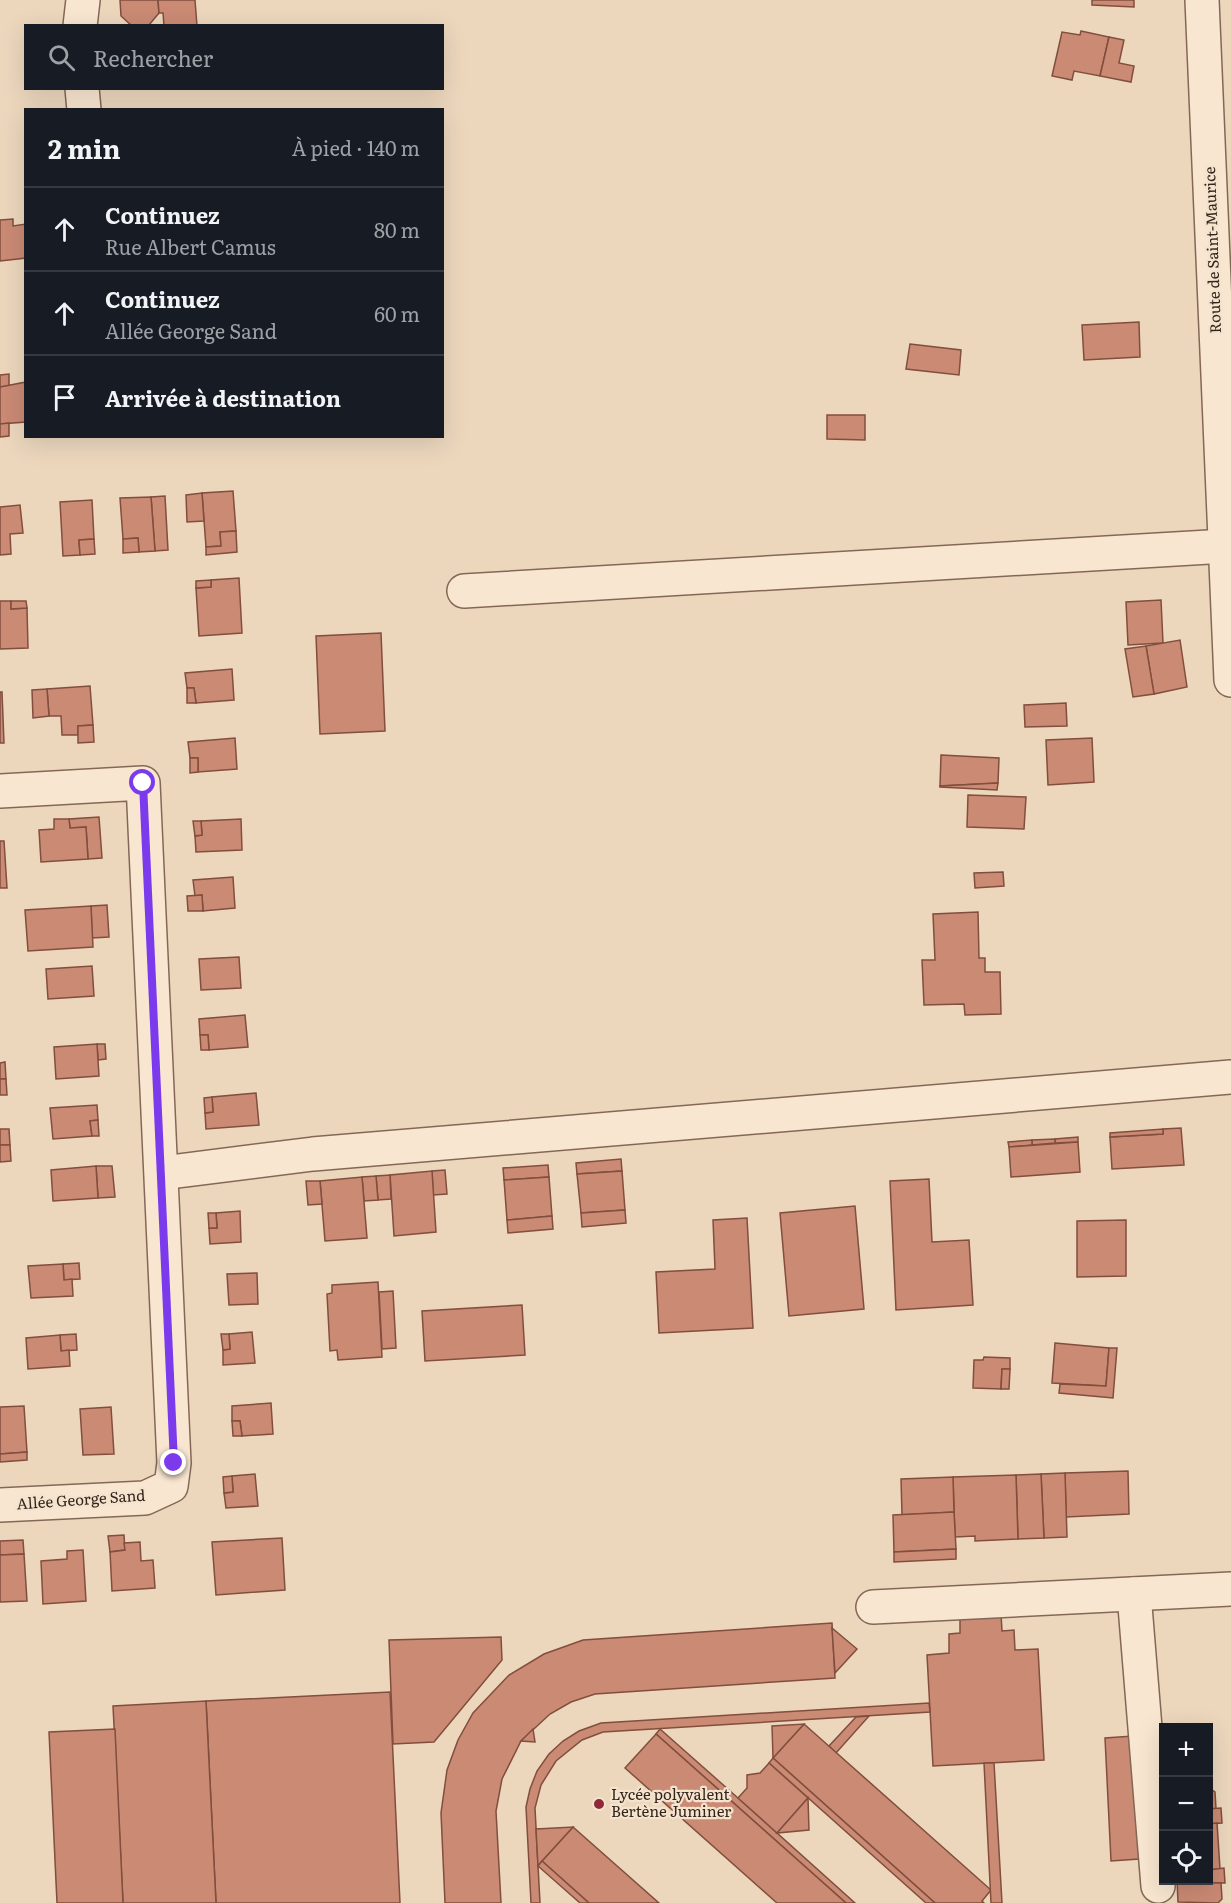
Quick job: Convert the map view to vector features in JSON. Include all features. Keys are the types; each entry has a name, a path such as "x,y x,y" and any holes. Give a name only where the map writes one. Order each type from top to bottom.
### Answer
{"street":[{"path":"80,24 83,0"},
{"name":"Route de Saint-Maurice","path":"1202,0 1231,680"},
{"path":"82,90 84,108"},
{"path":"464,591 1226,546"},
{"path":"0,791 143,783 162,1173 313,1154 1231,1077"},
{"name":"Allée George Sand","path":"0,1505 146,1498 171,1486 174,1463 162,1173"},
{"path":"873,1607 1231,1589"},
{"path":"1134,1594 1158,1886"}],"building":[{"path":"120,0 158,0 159,13 150,24 130,24 121,16"},
{"path":"158,0 195,0 197,24 164,24 163,13 159,13"},
{"path":"1092,0 1134,0 1134,7 1092,5"},
{"path":"1081,31 1109,37 1100,76 1074,71 1072,80 1052,76 1062,32 1080,35"},
{"path":"1109,37 1124,40 1119,63 1134,66 1131,82 1100,76"},
{"path":"13,219 13,226 24,224 24,258 0,261 0,220"},
{"path":"1139,322 1140,357 1084,360 1082,325"},
{"path":"910,344 961,350 959,375 906,369"},
{"path":"9,374 9,386 0,387 0,375"},
{"path":"24,382 24,422 0,424 0,387"},
{"path":"827,415 865,415 865,440 827,439"},
{"path":"9,423 9,436 0,437 0,424"},
{"path":"233,491 236,531 220,532 221,546 206,547 202,493"},
{"path":"202,493 204,521 187,522 186,495"},
{"path":"165,496 168,550 155,551 151,497"},
{"path":"151,497 155,551 139,552 138,538 123,539 120,498"},
{"path":"92,500 94,539 79,540 80,555 63,556 60,502"},
{"path":"20,505 23,533 10,534 11,554 0,555 0,507"},
{"path":"236,531 237,552 206,555 206,547 221,546 220,532"},
{"path":"138,538 139,552 123,553 123,539"},
{"path":"94,539 95,554 80,555 79,540"},
{"path":"239,578 242,633 199,636 196,588 211,587 211,580"},
{"path":"211,580 211,587 196,588 196,581"},
{"path":"1161,600 1163,643 1128,645 1126,602"},
{"path":"0,601 11,601 11,609 27,608 28,648 0,649"},
{"path":"11,601 26,601 27,608 11,609"},
{"path":"381,633 385,731 320,734 316,636"},
{"path":"1180,640 1187,687 1154,694 1146,646"},
{"path":"1146,646 1154,694 1133,697 1125,649"},
{"path":"232,669 234,700 196,703 194,688 187,688 185,673"},
{"path":"90,686 93,725 78,726 78,735 62,735 61,716 49,716 47,689"},
{"path":"187,688 194,688 196,703 187,703"},
{"path":"47,689 49,716 33,718 32,690"},
{"path":"0,692 2,692 4,743 0,743"},
{"path":"1066,703 1067,726 1025,727 1024,705"},
{"path":"93,725 94,742 78,743 78,726"},
{"path":"235,738 237,769 198,772 198,758 190,758 188,742"},
{"path":"1092,738 1094,782 1048,785 1046,740"},
{"path":"941,755 999,758 998,783 940,786"},
{"path":"190,758 198,758 198,772 190,773"},
{"path":"998,783 997,790 940,787 940,786"},
{"path":"968,795 1026,797 1024,829 967,827"},
{"path":"99,817 102,858 88,859 86,827 70,828 69,819"},
{"path":"54,819 69,819 70,828 86,827 88,859 41,862 39,830 54,829"},
{"path":"241,819 242,850 196,852 195,836 202,835 201,821"},
{"path":"193,821 201,821 202,835 195,836"},
{"path":"0,841 4,841 7,888 0,888"},
{"path":"1003,872 1004,886 975,888 974,873"},
{"path":"233,877 235,908 203,911 202,895 195,896 193,880"},
{"path":"202,895 203,911 188,911 187,896"},
{"path":"107,905 109,937 92,938 91,906"},
{"path":"91,906 93,947 28,951 25,910"},
{"path":"978,912 979,958 985,958 985,972 1000,972 1001,1014 965,1015 964,1004 924,1005 922,960 935,960 933,914"},
{"path":"239,957 241,988 201,990 199,959"},
{"path":"92,966 94,996 48,999 46,969"},
{"path":"245,1015 248,1047 209,1050 208,1035 200,1035 199,1019"},
{"path":"200,1035 208,1035 209,1050 201,1050"},
{"path":"97,1044 105,1044 106,1059 98,1060"},
{"path":"97,1044 99,1076 56,1079 54,1047"},
{"path":"5,1062 6,1079 0,1079 0,1063"},
{"path":"0,1079 6,1079 7,1095 0,1095"},
{"path":"256,1093 259,1125 206,1129 205,1113 213,1112 212,1097"},
{"path":"212,1097 213,1112 205,1113 204,1098"},
{"path":"97,1105 98,1120 90,1121 92,1136 53,1139 50,1108"},
{"path":"98,1120 99,1136 92,1136 90,1121"},
{"path":"1181,1128 1184,1165 1112,1169 1110,1137 1163,1134 1163,1129"},
{"path":"0,1129 9,1129 10,1145 0,1145"},
{"path":"1163,1129 1163,1134 1110,1137 1110,1133"},
{"path":"1078,1137 1078,1142 1055,1143 1055,1139"},
{"path":"1055,1139 1055,1143 1032,1145 1032,1140"},
{"path":"1032,1140 1032,1145 1009,1147 1008,1142"},
{"path":"1078,1142 1080,1172 1011,1177 1009,1147"},
{"path":"0,1145 10,1145 11,1161 0,1162"},
{"path":"621,1159 622,1171 577,1174 576,1163"},
{"path":"548,1165 549,1177 504,1180 503,1168"},
{"path":"96,1166 112,1166 115,1197 98,1198"},
{"path":"96,1166 98,1198 53,1201 51,1170"},
{"path":"445,1170 447,1194 433,1195 432,1171"},
{"path":"432,1171 436,1232 394,1236 390,1175"},
{"path":"622,1171 625,1210 581,1213 577,1174"},
{"path":"390,1175 391,1199 378,1200 376,1176"},
{"path":"376,1176 378,1200 364,1201 362,1177"},
{"path":"362,1177 367,1238 325,1241 320,1181"},
{"path":"549,1177 552,1216 507,1220 504,1180"},
{"path":"929,1179 932,1242 969,1240 973,1305 896,1310 890,1181"},
{"path":"306,1181 320,1181 322,1204 308,1205"},
{"path":"855,1206 864,1309 789,1316 780,1213"},
{"path":"625,1210 626,1223 582,1227 581,1213"},
{"path":"240,1211 241,1242 210,1244 209,1228 217,1228 216,1213"},
{"path":"208,1213 216,1213 217,1228 209,1228"},
{"path":"552,1216 553,1229 508,1233 507,1220"},
{"path":"747,1218 753,1328 659,1333 656,1272 715,1269 713,1220"},
{"path":"1126,1220 1126,1276 1077,1277 1077,1221"},
{"path":"79,1263 80,1279 64,1280 63,1264"},
{"path":"63,1264 64,1280 72,1279 73,1296 31,1298 28,1266"},
{"path":"257,1273 258,1304 229,1305 227,1274"},
{"path":"378,1282 382,1357 338,1360 337,1350 330,1351 327,1294 332,1293 332,1285"},
{"path":"393,1291 396,1348 382,1349 379,1292"},
{"path":"522,1305 525,1355 425,1361 422,1311"},
{"path":"252,1332 255,1363 223,1365 223,1350 230,1349 229,1334"},
{"path":"76,1334 77,1350 61,1351 60,1335"},
{"path":"221,1334 229,1334 230,1349 223,1350"},
{"path":"60,1335 61,1351 69,1350 70,1366 28,1369 26,1338"},
{"path":"1055,1343 1109,1348 1106,1386 1052,1383"},
{"path":"1109,1348 1117,1348 1113,1398 1059,1393 1060,1384 1106,1386"},
{"path":"984,1357 1010,1358 1010,1369 1002,1369 1001,1389 973,1388 974,1360 983,1360"},
{"path":"1002,1369 1010,1369 1009,1389 1001,1389"},
{"path":"271,1403 273,1434 242,1436 240,1421 232,1421 232,1406"},
{"path":"24,1406 27,1452 0,1454 0,1407"},
{"path":"111,1407 114,1454 83,1455 80,1409"},
{"path":"232,1421 240,1421 242,1436 233,1436"},
{"path":"27,1452 27,1460 0,1462 0,1454"},
{"path":"1128,1471 1129,1514 1066,1517 1065,1473"},
{"path":"1065,1473 1067,1537 1044,1538 1041,1474"},
{"path":"255,1474 258,1506 226,1508 224,1493 233,1492 232,1476"},
{"path":"1041,1474 1044,1538 1018,1539 1016,1475"},
{"path":"1016,1475 1018,1539 975,1541 975,1536 955,1537 953,1477"},
{"path":"232,1476 233,1492 224,1493 223,1477"},
{"path":"953,1477 954,1512 902,1515 901,1479"},
{"path":"954,1512 956,1549 894,1552 893,1515"},
{"path":"124,1535 125,1550 110,1552 108,1536"},
{"path":"282,1538 285,1590 216,1595 212,1542"},
{"path":"23,1540 24,1554 0,1555 0,1541"},
{"path":"140,1542 141,1561 153,1560 155,1588 112,1591 110,1552 125,1550 124,1543"},
{"path":"956,1549 956,1559 894,1562 894,1552"},
{"path":"83,1550 86,1601 43,1604 41,1561 67,1559 67,1551"},
{"path":"24,1554 27,1601 0,1602 0,1555"},
{"path":"1001,1614 1002,1631 1014,1630 1015,1650 1038,1649 1044,1760 933,1766 927,1655 949,1653 949,1634 960,1633 960,1616"},
{"path":"832,1623 835,1678 595,1694 571,1702 550,1714 521,1741 502,1779 496,1811 501,1903 445,1903 441,1813 447,1770 458,1740 473,1713 509,1675 544,1654 583,1640"},
{"path":"832,1628 857,1649 835,1673"},
{"path":"501,1637 502,1660 434,1742 393,1744 389,1640"},
{"path":"390,1692 400,1903 216,1903 206,1701"},
{"path":"206,1701 216,1903 123,1903 113,1706"},
{"path":"929,1703 930,1712 603,1732 582,1740 556,1761 541,1785 535,1808 540,1903 531,1903 526,1807 530,1789 537,1771 549,1754 579,1731 601,1723"},
{"path":"869,1716 836,1753 829,1746 856,1717"},
{"path":"804,1724 991,1890 982,1901 984,1903 935,1903 773,1758"},
{"path":"804,1724 773,1758 772,1726"},
{"path":"115,1729 123,1903 57,1903 49,1732"},
{"path":"533,1729 535,1742 521,1741"},
{"path":"660,1729 855,1903 846,1903 656,1734"},
{"path":"656,1734 846,1903 777,1903 625,1768"},
{"path":"1133,1736 1139,1859 1111,1861 1105,1738"},
{"path":"773,1758 935,1903 926,1903 769,1763"},
{"path":"769,1763 808,1798 777,1833 738,1798 747,1788 747,1775 760,1773"},
{"path":"984,1763 994,1763 1002,1903 991,1903"},
{"path":"1213,1791 1215,1792 1216,1809 1213,1809"},
{"path":"808,1798 809,1830 777,1833"},
{"path":"1221,1808 1222,1823 1213,1824 1213,1809"},
{"path":"1213,1823 1217,1823 1220,1869 1213,1870 1213,1831"},
{"path":"573,1827 659,1903 589,1903 542,1861"},
{"path":"573,1827 542,1861 538,1866 536,1829"},
{"path":"542,1861 589,1903 580,1903 538,1866"},
{"path":"1224,1868 1225,1883 1213,1883 1213,1869"},
{"path":"1221,1883 1222,1899 1218,1903 1178,1902 1177,1885"}],"place":[{"name":"Lycée polyvalent Bertène Juminer","path":"599,1804"}],"route":[{"path":"143,783 174,1463"}]}
